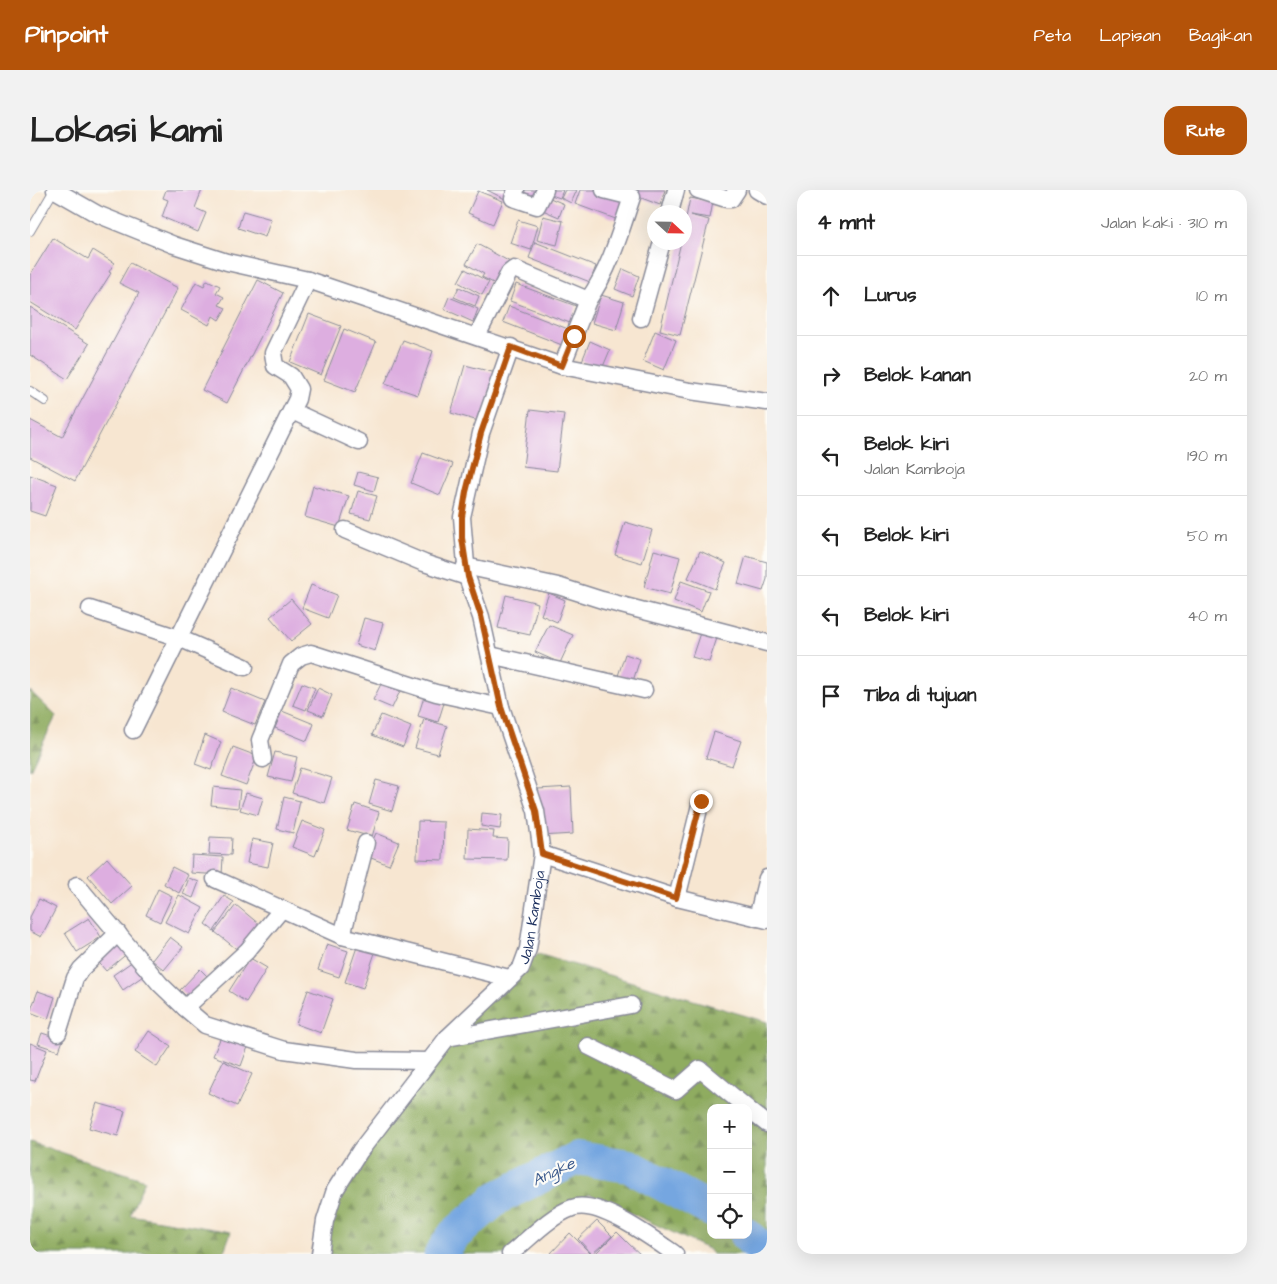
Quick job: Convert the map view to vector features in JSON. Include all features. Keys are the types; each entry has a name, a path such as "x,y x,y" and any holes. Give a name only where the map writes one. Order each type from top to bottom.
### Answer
{"street":[{"path":"54,190 97,214 174,245 227,262 308,280 511,347 562,366 690,391 767,402"},
{"path":"516,190 513,198 537,206 545,190"},
{"path":"562,366 588,300 601,282 609,264 632,197 604,190"},
{"path":"672,205 676,190"},
{"path":"698,190 726,199 731,198 737,190"},
{"path":"757,190 767,196"},
{"path":"641,318 660,250"},
{"path":"477,336 509,273 514,269 588,300"},
{"path":"133,730 292,411 299,389 290,376 275,366 273,353 308,280"},
{"name":"Jalan Kamboja","path":"320,1254 325,1221 336,1190 360,1152 447,1038 521,968 528,949 542,854 536,811 501,707 481,616 466,571 462,517 466,492 481,433 511,347"},
{"path":"292,411 359,442"},
{"path":"345,530 424,564 558,586 602,600 767,643"},
{"path":"90,609 179,638 245,667"},
{"path":"263,759 260,740 291,664 311,653 436,693 501,707"},
{"path":"490,655 644,690"},
{"path":"676,898 701,801"},
{"path":"342,936 366,843"},
{"path":"542,854 676,898 762,919 767,878"},
{"path":"215,879 342,936 509,978"},
{"path":"78,884 160,984 205,1025 284,1050 356,1060 429,1061"},
{"path":"185,1008 247,951 282,909"},
{"path":"58,1033 75,978 81,969 118,933"},
{"path":"447,1038 631,1005"},
{"path":"588,1046 676,1090 700,1069 742,1104"},
{"path":"752,1112 767,1124"},
{"path":"513,1253 562,1212 574,1207 588,1206 610,1214 675,1254"}],"lane":[{"path":"30,232 54,190"},
{"path":"30,391 45,401"}],"green space":[{"path":"30,691 56,716 30,770"},
{"path":"538,954 767,1022 767,1254 712,1254 708,1249 590,1194 541,1228 513,1254 317,1254 325,1207 426,1059"},
{"path":"30,1142 145,1180 130,1215 231,1232 223,1254 30,1254"}],"building":[{"path":"166,190 202,190 195,208 206,213 198,232 162,217 168,200 163,198"},
{"path":"487,190 512,190 507,200"},
{"path":"519,190 543,190 539,199"},
{"path":"550,190 563,190 560,198 548,194"},
{"path":"565,190 577,190 571,203 561,198"},
{"path":"580,190 598,190 628,201 621,221 575,204"},
{"path":"638,190 665,190 660,205 636,196"},
{"path":"478,191 503,201 493,224 468,213"},
{"path":"543,195 564,204 559,217 538,208"},
{"path":"690,198 713,202 710,218 692,215 692,205 689,205"},
{"path":"243,211 271,219 265,237 238,228"},
{"path":"543,216 563,221 557,245 537,240"},
{"path":"692,216 709,220 680,335 660,330 679,250 692,250"},
{"path":"518,220 538,226 531,250 510,243"},
{"path":"53,238 88,259 93,250 114,263 109,272 111,273 75,330 30,302 30,275"},
{"path":"535,242 596,266 590,282 529,258"},
{"path":"477,244 512,263 499,286 482,277 484,274 466,264"},
{"path":"130,263 178,288 75,481 30,457 30,420 62,437 139,293 119,283"},
{"path":"465,269 489,282 482,295 458,282"},
{"path":"623,269 639,276 632,296 615,289"},
{"path":"207,280 220,286 216,293 224,297 219,305 226,308 219,320 213,316 209,325 181,310 196,282 204,286"},
{"path":"258,280 283,293 227,403 202,390"},
{"path":"516,284 576,306 570,323 510,301"},
{"path":"459,287 479,296 475,306 454,297"},
{"path":"601,295 624,302 616,330 592,323"},
{"path":"449,297 478,309 473,322 444,309"},
{"path":"509,306 568,329 562,345 503,322"},
{"path":"30,307 89,344 67,379 30,355"},
{"path":"309,314 341,326 321,375 290,362"},
{"path":"344,329 376,342 355,392 324,380"},
{"path":"655,331 676,340 664,370 643,361"},
{"path":"403,340 433,351 418,395 385,384"},
{"path":"590,341 610,350 602,369 582,361"},
{"path":"465,365 496,373 482,422 451,413"},
{"path":"530,410 564,414 557,471 523,467"},
{"path":"423,453 453,464 440,495 411,483"},
{"path":"358,472 378,477 374,491 354,485"},
{"path":"30,475 57,485 45,516 30,511"},
{"path":"313,486 349,496 339,527 305,517"},
{"path":"358,491 377,496 370,519 351,514"},
{"path":"625,522 652,530 642,563 615,555"},
{"path":"654,550 680,557 670,594 644,587"},
{"path":"700,551 726,563 715,589 688,578"},
{"path":"746,556 767,562 767,579 763,591 738,584"},
{"path":"681,581 709,591 701,612 674,601"},
{"path":"311,585 337,595 328,618 302,608"},
{"path":"549,593 565,600 557,622 541,615"},
{"path":"506,595 538,603 530,635 498,628"},
{"path":"291,599 312,624 291,641 270,617"},
{"path":"364,618 383,623 375,651 356,645"},
{"path":"549,625 573,635 560,663 535,652"},
{"path":"700,633 717,638 709,662 692,657"},
{"path":"625,654 640,659 633,681 618,676"},
{"path":"383,680 401,689 392,708 373,700"},
{"path":"302,683 315,688 306,710 293,705"},
{"path":"231,688 265,702 255,725 222,712"},
{"path":"318,688 332,695 323,716 308,710"},
{"path":"424,697 444,703 438,722 418,716"},
{"path":"282,711 314,724 307,741 275,728"},
{"path":"381,715 411,727 403,747 372,735"},
{"path":"424,719 447,726 438,754 415,748"},
{"path":"714,732 741,741 732,766 706,758"},
{"path":"205,735 221,742 211,770 195,764"},
{"path":"233,747 257,756 246,785 222,776"},
{"path":"275,752 297,757 291,782 268,777"},
{"path":"300,768 332,778 324,803 292,793"},
{"path":"376,780 399,786 392,811 369,804"},
{"path":"213,787 240,790 238,808 211,805"},
{"path":"571,787 573,834 541,836 538,789"},
{"path":"246,793 263,798 258,815 240,810"},
{"path":"284,797 300,801 293,833 277,829"},
{"path":"355,804 379,812 372,837 347,830"},
{"path":"482,813 502,815 500,829 481,826"},
{"path":"302,821 325,830 315,856 292,847"},
{"path":"418,821 444,822 443,860 417,859"},
{"path":"468,829 494,831 493,838 508,839 507,860 467,859"},
{"path":"376,833 399,842 389,865 366,856"},
{"path":"210,837 232,838 231,855 209,854"},
{"path":"252,839 273,843 268,867 247,863"},
{"path":"192,855 223,857 222,875 191,873"},
{"path":"107,858 132,886 112,904 88,876"},
{"path":"172,867 188,875 179,893 164,884"},
{"path":"189,878 199,882 193,898 183,894"},
{"path":"158,889 172,896 160,922 146,915"},
{"path":"179,895 203,908 189,934 165,922"},
{"path":"224,896 234,902 214,931 205,924"},
{"path":"39,899 56,908 41,937 30,931 30,917"},
{"path":"236,905 260,925 239,951 215,932"},
{"path":"89,918 101,937 77,952 65,933"},
{"path":"170,937 183,947 164,970 152,960"},
{"path":"119,939 129,952 106,971 95,958"},
{"path":"327,944 348,951 339,977 318,970"},
{"path":"358,944 376,950 363,988 345,982"},
{"path":"250,958 267,968 246,1002 229,991"},
{"path":"136,959 146,974 123,990 113,975"},
{"path":"200,969 207,976 187,997 180,990"},
{"path":"308,990 333,999 321,1033 296,1024"},
{"path":"38,991 55,997 48,1019 30,1012"},
{"path":"149,1031 171,1046 157,1067 135,1052"},
{"path":"42,1033 63,1040 59,1051 38,1044"},
{"path":"222,1034 249,1044 241,1066 213,1056"},
{"path":"30,1043 47,1050 35,1081 30,1080"},
{"path":"223,1061 252,1074 237,1106 208,1093"},
{"path":"97,1103 125,1111 118,1136 89,1128"},
{"path":"597,1221 612,1236 592,1254 578,1239"},
{"path":"617,1232 630,1245 640,1254 595,1254"},
{"path":"570,1233 591,1254 550,1254"}],"waterway":[{"name":"Angke","path":"441,1254 454,1235 497,1198 577,1158 629,1166 707,1208"},
{"name":"Angke","path":"751,1239 767,1253"}],"route":[{"path":"574,336 562,366 511,347 481,433 466,492 462,517 465,566 470,588 481,616 501,707 536,811 542,854 676,898 701,801"}]}
